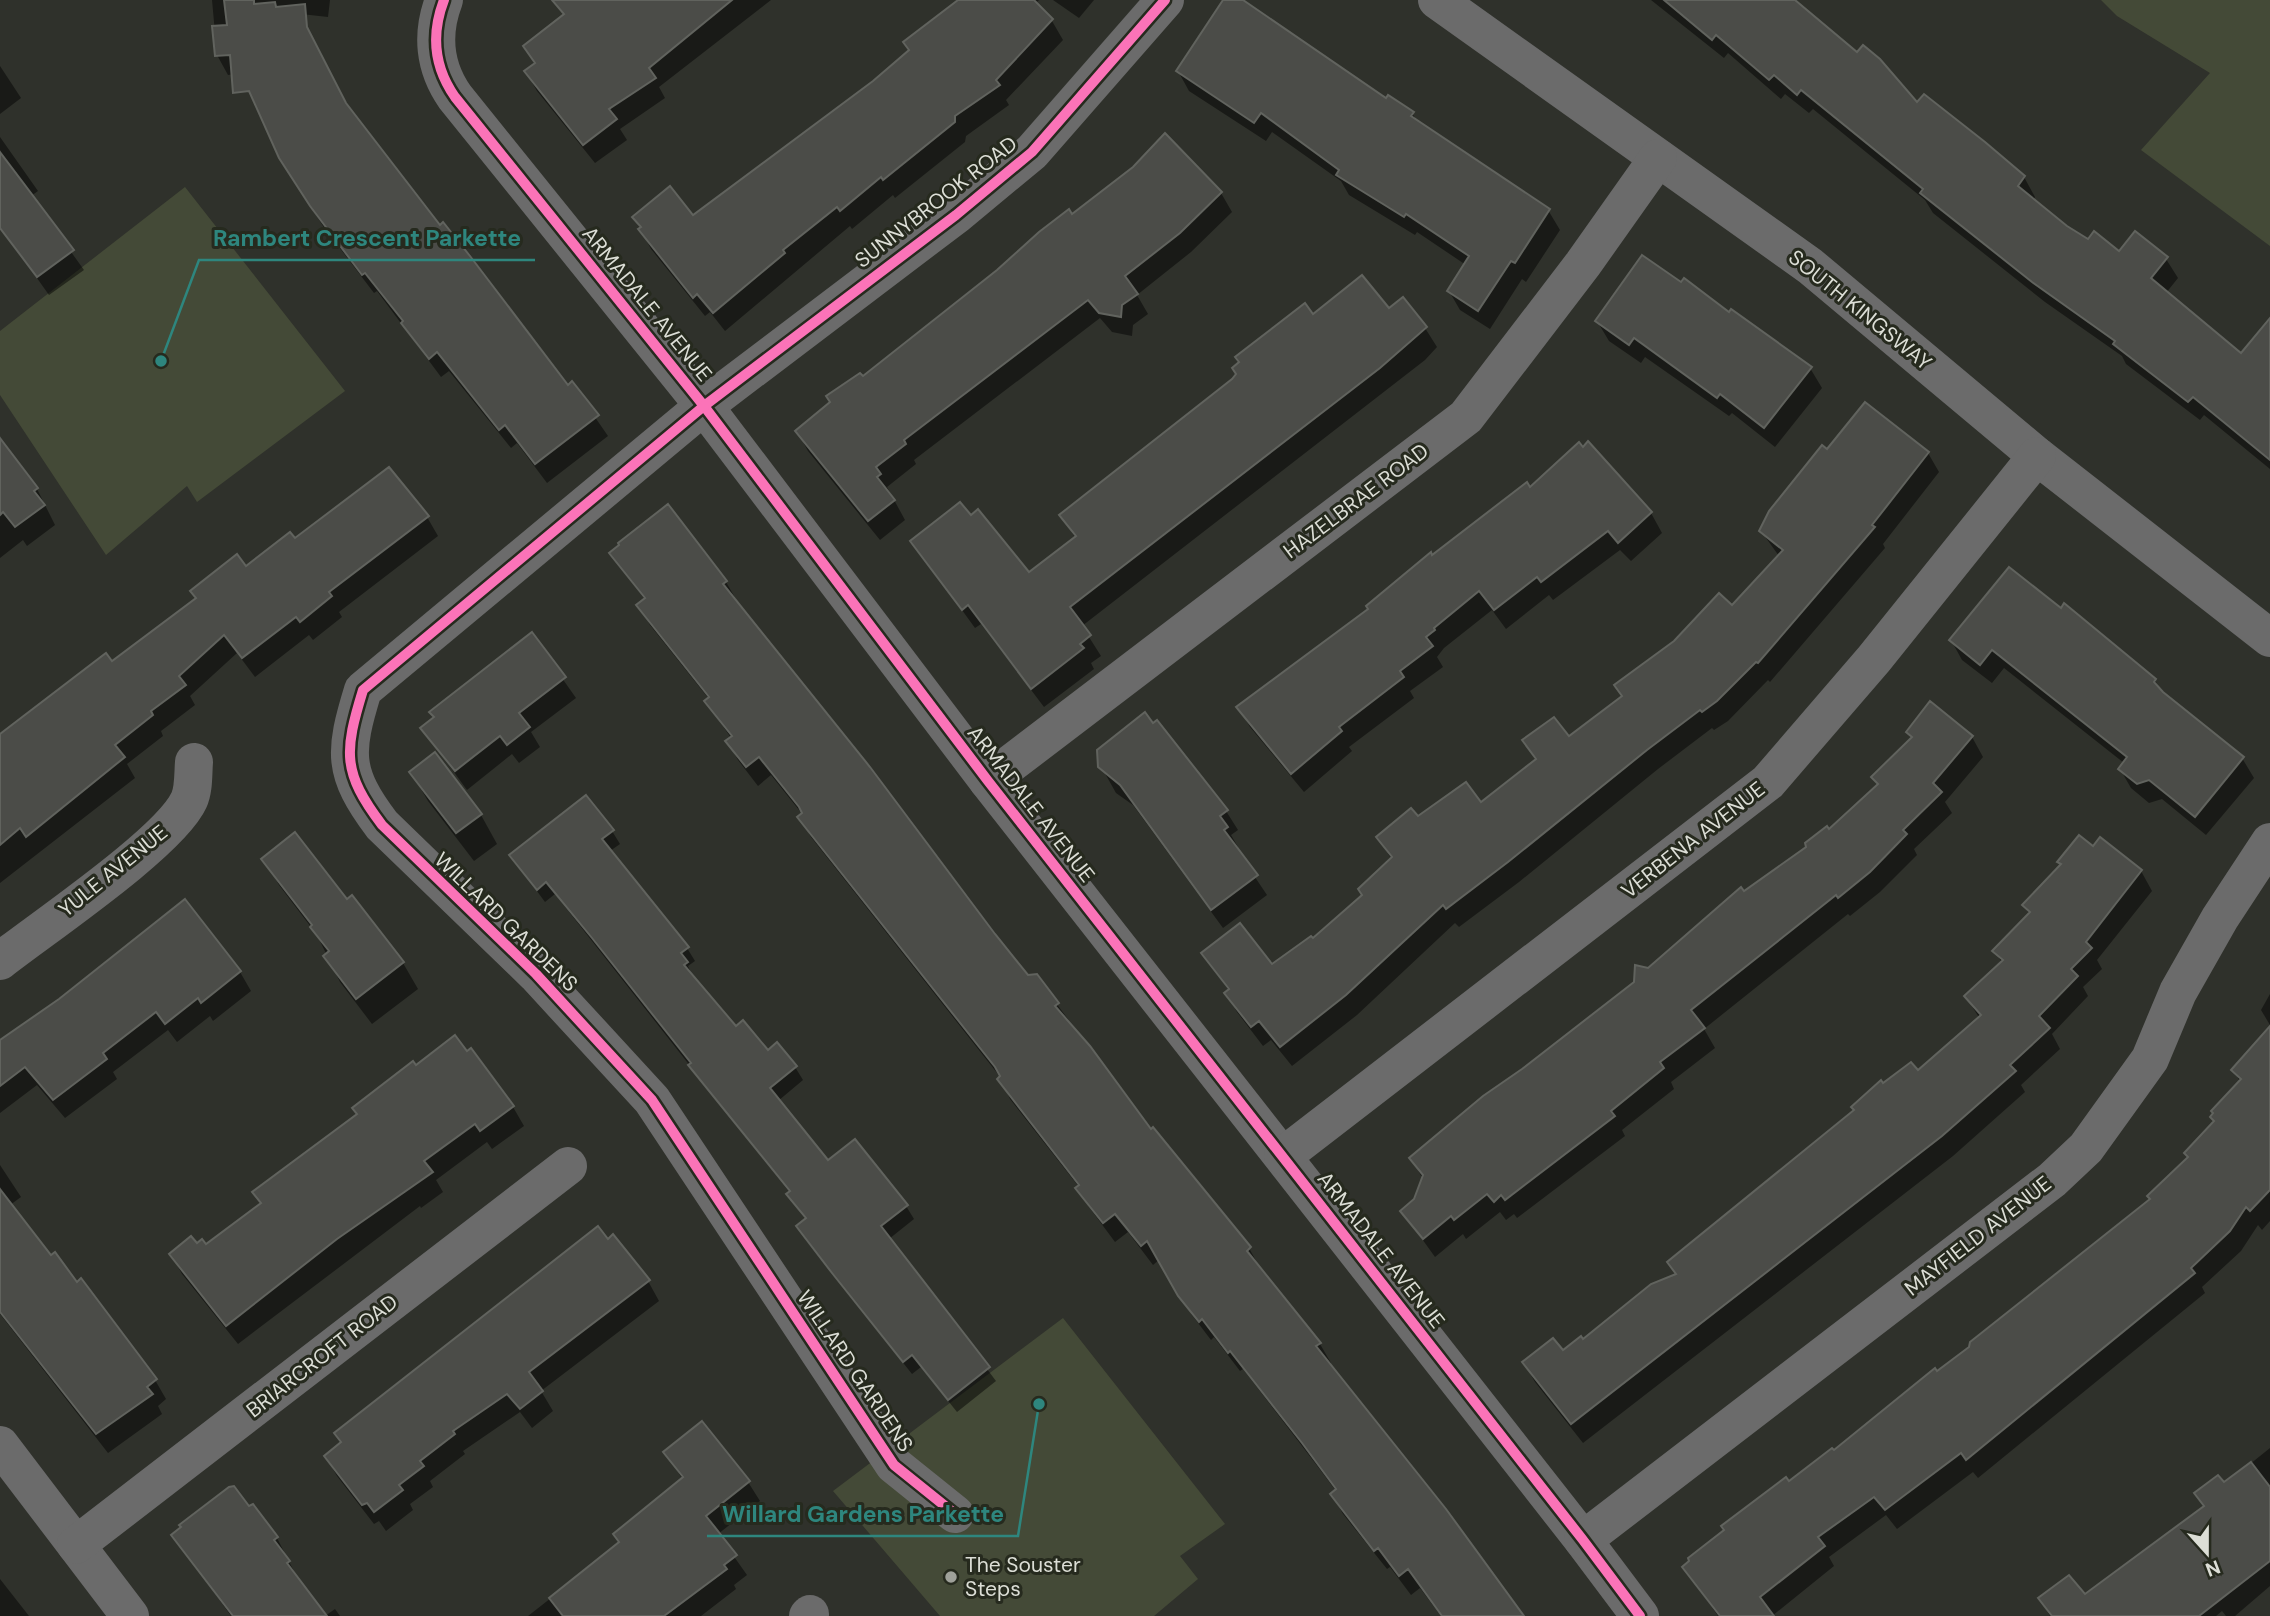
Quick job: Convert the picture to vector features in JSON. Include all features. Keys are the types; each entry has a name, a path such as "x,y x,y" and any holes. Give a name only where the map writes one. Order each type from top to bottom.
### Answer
{"street":[{"name":"ARMADALE AVENUE","path":"444,0 437,25 436,50 448,87 704,406 988,781 1583,1539 1640,1616"},
{"name":"SUNNYBROOK ROAD","path":"704,406 956,215 1032,152 1165,0"},
{"name":"SOUTH KINGSWAY","path":"1437,0 1810,266 2037,456 2270,638"},
{"name":"HAZELBRAE ROAD","path":"988,781 1465,418 1583,264 1658,158"},
{"name":"WILLARD GARDENS","path":"704,406 363,690 351,730 348,761 362,798 382,825 536,974 652,1100 894,1465 956,1514"},
{"name":"VERBENA AVENUE","path":"1283,1156 1768,782 1874,659 2037,456"},
{"name":"YULE AVENUE","path":"0,961 150,845 173,822 190,799 194,762"},
{"name":"MAYFIELD AVENUE","path":"1583,1539 2052,1180 2086,1148 2150,1059 2178,992 2220,918 2270,842"},
{"name":"BRIARCROFT ROAD","path":"76,1545 568,1166"},
{"path":"0,1445 130,1616"}],"green space":[{"path":"2101,0 2270,0 2270,246 2141,150 2210,73 2117,16"},
{"path":"185,187 345,391 197,502 187,486 106,555 0,395 0,331"},
{"path":"1063,1318 1225,1524 1180,1556 1198,1579 1154,1616 940,1616 833,1491"}],"building":[{"path":"224,0 254,0 254,4 275,2 276,7 305,4 307,27 346,103 440,225 443,222 470,256 568,385 572,381 599,415 535,464 505,425 499,430 437,352 429,359 401,323 403,321 365,273 362,275 310,206 279,158 249,91 233,93 230,55 215,56 212,26 227,25"},
{"path":"552,0 732,0 649,68 656,78 609,109 617,119 583,145 524,71 535,63 523,46 564,14"},
{"path":"958,0 1034,0 1053,19 996,80 1000,85 955,116 955,122 883,180 881,177 840,211 837,207 783,250 785,253 713,313 697,294 693,298 638,229 641,227 632,217 670,186 693,215 873,81 909,50 903,42"},
{"path":"1223,0 1243,0 1386,98 1388,95 1414,112 1411,116 1550,209 1515,263 1511,261 1478,311 1447,291 1469,256 1406,214 1404,217 1336,175 1339,170 1261,113 1254,123 1176,71"},
{"path":"1664,0 1795,0 1857,52 1863,45 1880,59 1917,102 1924,94 1985,142 2025,176 2018,186 2067,226 2088,239 2094,231 2119,251 2135,231 2168,257 2151,278 2241,353 2270,318 2270,460 2193,397 2188,402 2113,344 2115,341 2032,282 1920,193 1923,189 1801,90 1797,95 1774,75 1769,80 1716,35 1712,40"},
{"path":"1165,133 1222,192 1180,233 1125,276 1138,294 1122,305 1121,317 1099,313 1088,300 904,440 906,444 876,467 881,474 877,477 895,500 868,521 795,431 830,402 826,396 860,373 863,376 997,270 1039,232 1069,209 1072,214 1133,167"},
{"path":"0,152 74,250 37,277 0,228"},
{"path":"1642,255 1681,282 1684,278 1729,312 1731,309 1812,367 1764,428 1720,394 1717,398 1634,338 1629,345 1595,321"},
{"path":"1362,275 1389,308 1403,297 1427,327 1380,368 1070,607 1091,635 1080,644 1084,648 1031,689 968,605 962,610 910,541 960,502 971,515 978,509 1029,572 1076,536 1059,515 1232,379 1236,374 1232,368 1239,362 1235,357 1305,303 1313,314"},
{"path":"1865,402 1929,452 1872,525 1875,527 1758,663 1717,701 1702,712 1700,710 1647,750 1508,862 1446,909 1443,905 1346,995 1280,1047 1259,1021 1251,1027 1224,993 1229,989 1201,953 1240,923 1272,964 1311,936 1313,938 1362,895 1358,889 1392,857 1376,837 1411,808 1418,816 1466,782 1481,802 1536,759 1522,740 1554,717 1569,736 1622,696 1614,685 1674,641 1719,593 1732,605 1783,550 1759,531 1769,511 1822,445 1827,449"},
{"path":"0,438 38,488 34,491 45,505 15,527 3,512 0,515"},
{"path":"1588,441 1652,512 1618,543 1608,531 1541,582 1537,577 1494,610 1479,591 1426,637 1433,646 1400,671 1404,677 1339,727 1342,731 1291,774 1236,707 1368,609 1366,606 1431,552 1432,555 1527,482 1530,487 1579,442 1583,447"},
{"path":"389,467 429,516 329,592 332,596 300,622 296,617 242,658 224,635 179,676 186,685 151,711 153,715 115,745 125,757 26,837 20,828 0,845 0,734 106,653 112,661 196,598 190,591 237,554 246,566 290,532 295,538"},
{"path":"668,504 727,581 723,584 870,767 995,934 1028,975 1037,974 1059,1003 1055,1006 1090,1046 1151,1129 1153,1127 1251,1247 1247,1251 1321,1343 1316,1346 1446,1509 1524,1616 1442,1616 1408,1569 1399,1576 1378,1548 1374,1551 1330,1494 1336,1489 1302,1443 1230,1351 1228,1353 1202,1319 1199,1322 1178,1296 1147,1241 1141,1246 1115,1214 1103,1223 1075,1188 1079,1185 997,1079 1000,1076 995,1067 797,817 802,813 799,807 759,757 746,767 725,741 732,736 704,701 709,697 636,605 645,598 609,553"},
{"path":"2009,567 2061,608 2064,603 2156,679 2154,682 2163,692 2244,757 2195,817 2149,780 2137,784 2118,769 2127,757 1992,650 1980,665 1949,640"},
{"path":"532,632 566,677 519,713 530,727 507,745 500,736 455,771 420,728 434,717 429,712"},
{"path":"1930,701 1973,736 1933,783 1942,792 1903,830 1907,834 1870,872 1838,898 1836,895 1691,1010 1705,1028 1660,1062 1664,1068 1611,1111 1615,1116 1505,1200 1501,1195 1494,1202 1487,1194 1454,1220 1451,1216 1423,1239 1400,1211 1414,1199 1423,1175 1409,1158 1483,1096 1634,982 1635,965 1648,968 1741,887 1744,891 1806,847 1805,843 1827,826 1829,829 1878,784 1871,777 1912,737 1906,732"},
{"path":"1145,712 1153,723 1157,720 1228,810 1220,816 1228,827 1224,830 1258,875 1211,910 1120,785 1098,767 1097,750"},
{"path":"435,752 482,814 456,833 409,772"},
{"path":"586,795 614,830 602,839 689,947 681,953 688,962 684,965 736,1026 743,1020 768,1050 777,1042 797,1066 770,1088 828,1160 855,1139 908,1205 881,1226 990,1367 948,1400 912,1355 903,1362 832,1273 796,1226 806,1218 786,1194 790,1191 688,1065 691,1063 592,938 546,882 537,890 509,855"},
{"path":"295,832 347,899 352,895 404,962 356,999 323,956 329,951 310,927 312,925 261,859"},
{"path":"2079,835 2093,846 2100,837 2142,870 2086,942 2092,948 2071,969 2078,976 2039,1016 2050,1028 2010,1065 2016,1071 1942,1136 1571,1424 1522,1362 1553,1338 1563,1350 1581,1336 1583,1339 1651,1284 1676,1274 1667,1262 1854,1110 1851,1107 1881,1080 1883,1083 1911,1062 1918,1070 1981,1015 1964,996 2003,960 1992,951 2030,912 2022,905 2061,864 2057,862"},
{"path":"185,899 241,971 201,1003 198,998 165,1024 156,1012 103,1053 107,1059 53,1100 25,1067 0,1086 0,1040 59,999"},
{"path":"2270,1026 2270,1190 2250,1211 2246,1207 2230,1231 2191,1268 2195,1273 1966,1460 1961,1453 1885,1510 1874,1497 1818,1537 1825,1546 1760,1597 1774,1616 1720,1616 1682,1567 1689,1561 1688,1558 1724,1530 1721,1526 1786,1477 1789,1481 1832,1448 1834,1450 1935,1368 1937,1371 1969,1347 1970,1342 2150,1199 2147,1196 2188,1157 2184,1153 2214,1121 2210,1117 2213,1113 2211,1111 2241,1079 2231,1070"},
{"path":"455,1035 467,1051 471,1048 514,1106 480,1131 475,1124 424,1161 433,1172 337,1239 226,1326 169,1254 191,1236 197,1243 202,1239 206,1244 261,1203 252,1192 357,1114 352,1108 413,1061 416,1065"},
{"path":"0,1189 51,1255 55,1252 77,1282 81,1278 157,1379 147,1387 153,1394 96,1434 0,1312"},
{"path":"598,1226 608,1239 613,1234 650,1280 529,1372 543,1391 520,1409 507,1394 453,1431 455,1434 420,1461 424,1466 399,1485 403,1490 374,1512 367,1503 362,1505 324,1456 341,1442 334,1433"},
{"path":"702,1421 750,1481 706,1516 737,1555 724,1565 727,1569 664,1616 563,1616 549,1598 619,1542 613,1534 683,1477 663,1452"},
{"path":"2251,1462 2270,1487 2270,1561 2199,1616 2052,1616 2038,1598 2069,1575 2085,1594 2204,1506 2194,1493 2218,1475 2224,1482"},
{"path":"234,1486 249,1506 253,1504 278,1537 274,1540 290,1561 287,1563 327,1616 233,1616 171,1535 181,1527 179,1525"}],"cycle path":[{"path":"444,0 437,25 437,50 443,74 455,97 704,406 988,781 1640,1616"},
{"path":"955,1514 894,1465 652,1100 536,974 382,825 359,790 353,775 350,761 352,730 363,690 704,406 956,215 1032,152 1165,0"}],"place":[{"name":"Rambert Crescent Parkette","path":"161,361"},
{"name":"Willard Gardens Parkette","path":"1039,1404"},
{"name":"The Souster Steps","path":"951,1577"}]}
